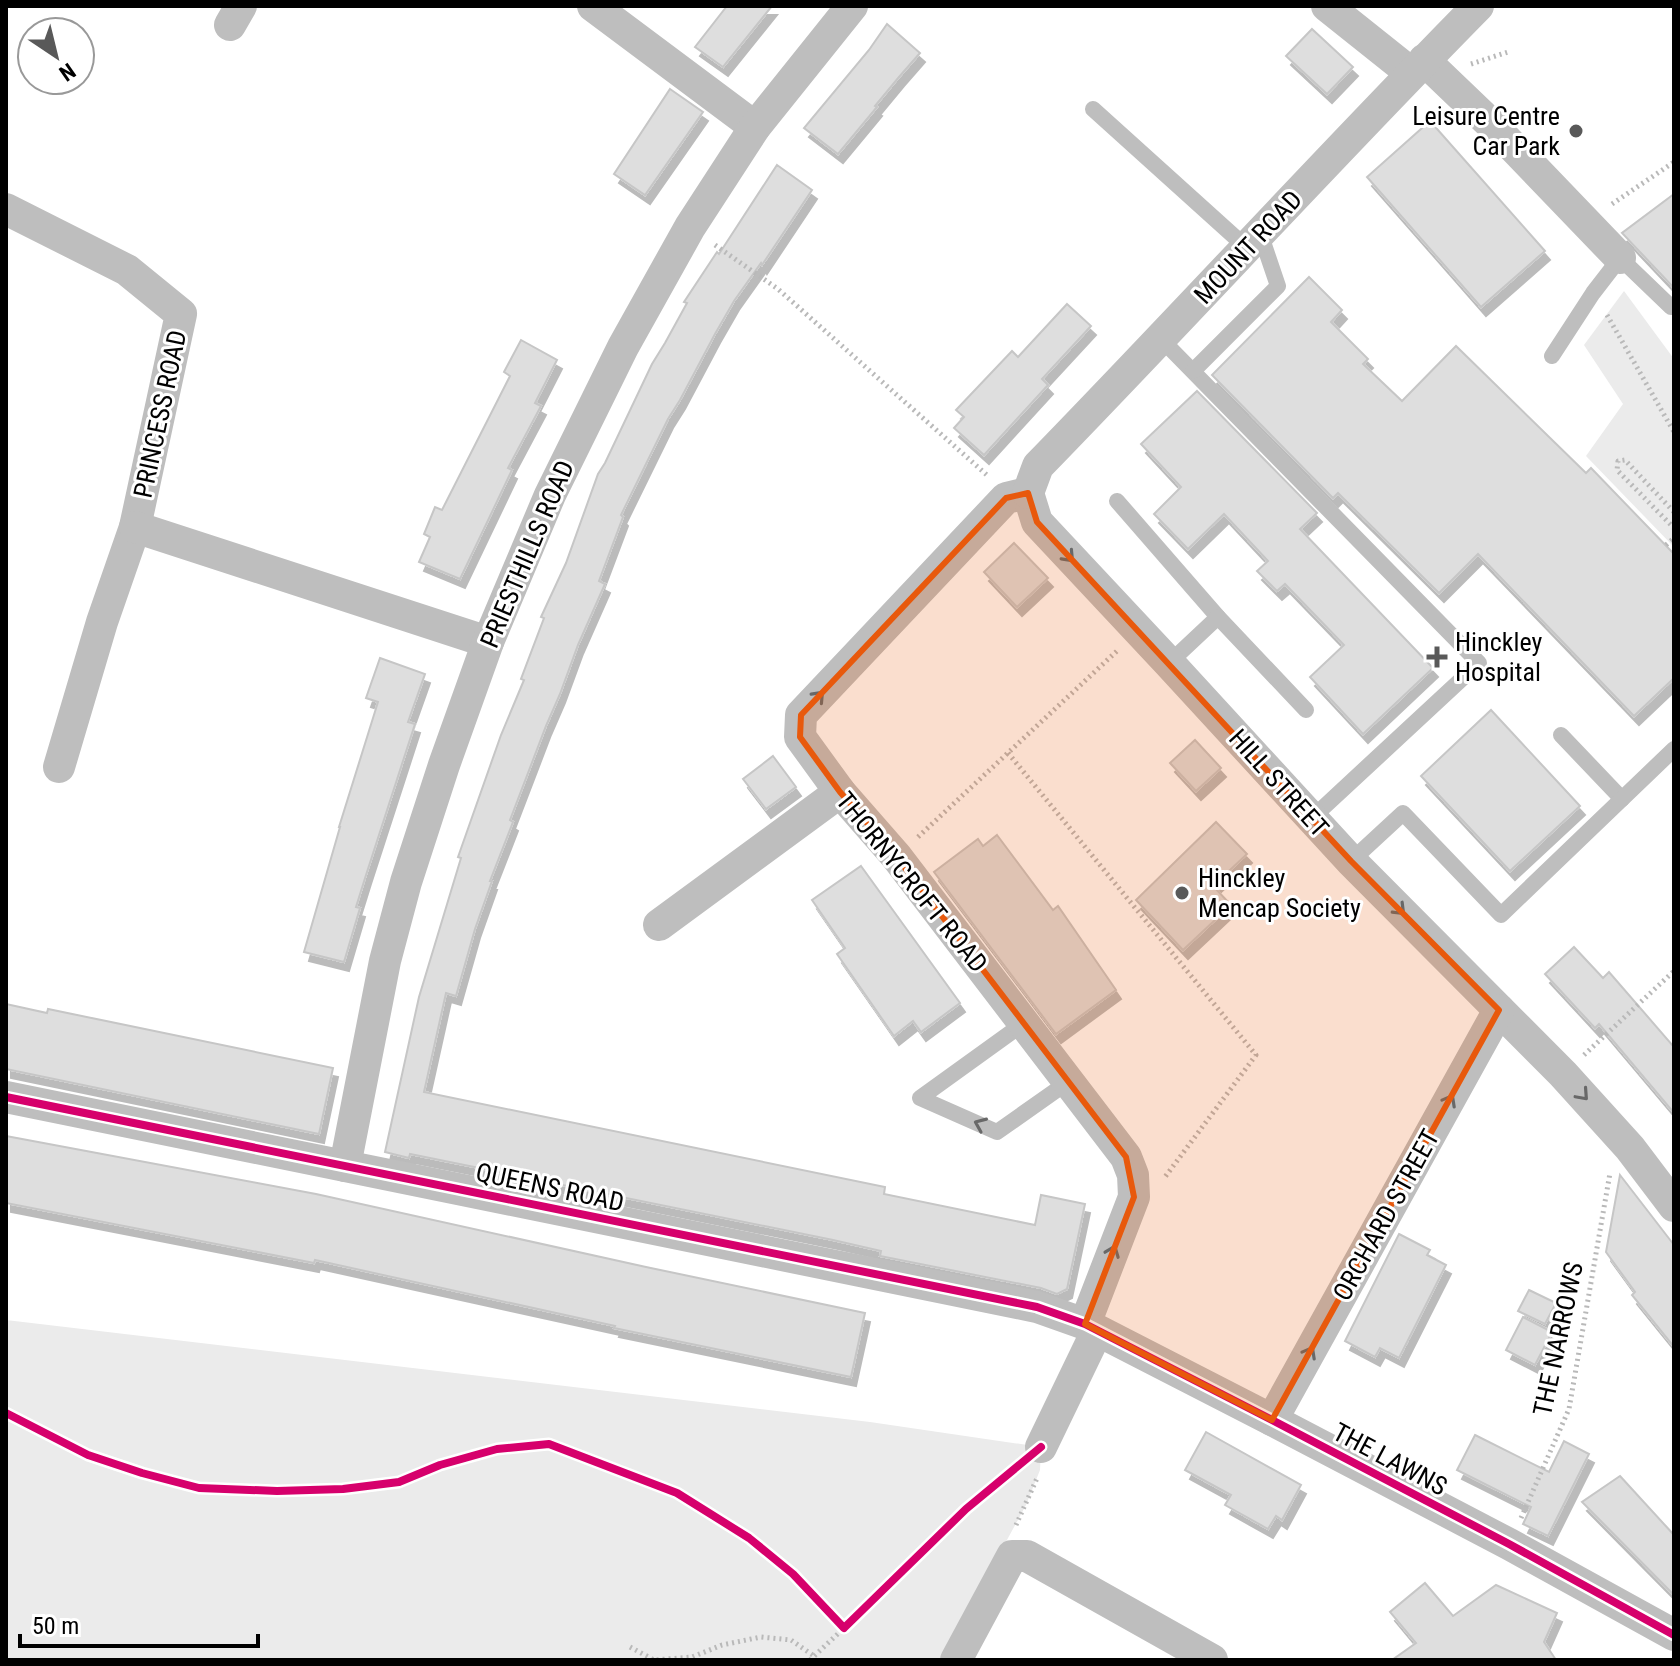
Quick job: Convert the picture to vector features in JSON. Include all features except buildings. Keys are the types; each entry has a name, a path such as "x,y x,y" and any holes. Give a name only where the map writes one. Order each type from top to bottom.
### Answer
{"street":[{"path":"593,6 755,127"},
{"name":"PRIESTHILLS ROAD","path":"345,1166 385,961 406,882 488,642 550,495 623,347 690,227 755,127 852,6"},
{"path":"1327,6 1418,67 1494,127 1620,258"},
{"name":"MOUNT ROAD","path":"1017,496 1038,466 1478,6"},
{"name":"PRINCESS ROAD","path":"6,209 127,270 181,314 135,527 102,622 59,767"},
{"name":"HILL STREET","path":"1017,496 1037,522 1351,861 1563,1074 1617,1133 1674,1206"},
{"name":"THORNYCROFT ROAD","path":"1017,496 801,715 800,737 840,792 896,856 1126,1157 1133,1175 1134,1197 1091,1328 1041,1447"},
{"name":"PRINCESS ROAD","path":"135,527 488,642"},
{"path":"659,925 840,792"},
{"name":"ORCHARD STREET","path":"1272,1420 1499,1010"},
{"name":"QUEENS ROAD","path":"6,1097 1037,1307 1091,1328"},
{"name":"THE LAWNS","path":"1091,1328 1509,1544 1674,1635"},
{"path":"956,1660 1020,1543 1212,1660"},
{"path":"1662,1660 1674,1650"}],"lane":[{"path":"1093,109 1253,241 1278,286 1193,371"},
{"path":"1552,356 1620,258 1671,307"},
{"path":"1161,339 1479,663 1312,818"},
{"path":"1117,501 1218,617 1306,710"},
{"path":"1169,663 1218,617"},
{"path":"1561,735 1622,799"},
{"path":"1351,861 1403,813 1501,915 1674,749"},
{"path":"1024,1023 920,1098 997,1132 1068,1082"}],"path":[{"path":"1587,222 1674,162"},
{"path":"690,227 778,289 990,477 1017,496"},
{"path":"1593,293 1674,432"},
{"path":"1674,512 1625,460 1618,461 1617,470 1674,528"},
{"path":"1666,545 1674,538"},
{"path":"896,856 1139,631"},
{"path":"1008,753 1256,1055 1161,1183"},
{"path":"1563,1074 1674,971"},
{"path":"1020,1543 1040,1470 1041,1447"},
{"path":"834,1617 844,1628"},
{"path":"630,1647 654,1660 692,1657 722,1645 761,1637 791,1640 812,1658 853,1619"}],"highlighted area":[{"path":"1028,493 1037,522 1351,861 1499,1010 1272,1420 1085,1324 1134,1197 1126,1157 896,856 840,792 800,737 801,715 1006,498"}],"shaded area":[{"path":"1624,291 1674,359 1674,547 1586,456 1623,404 1584,345"},
{"path":"6,1320 870,1422 1041,1447 1040,1470 952,1660 6,1660"}],"cycle path":[{"path":"6,1097 1037,1307 1085,1324 1272,1420 1509,1544 1674,1635"},
{"path":"6,1413 88,1455 199,1488 277,1491 343,1489 399,1482 440,1465 497,1449 549,1444 677,1493 749,1538 793,1574 844,1628 966,1509 1041,1447"}],"place":[{"name":"Leisure Centre Car Park","path":"1576,131"},
{"name":"Hinckley Hospital","path":"1437,657"},
{"name":"Hinckley Mencap Society","path":"1182,893"}]}
